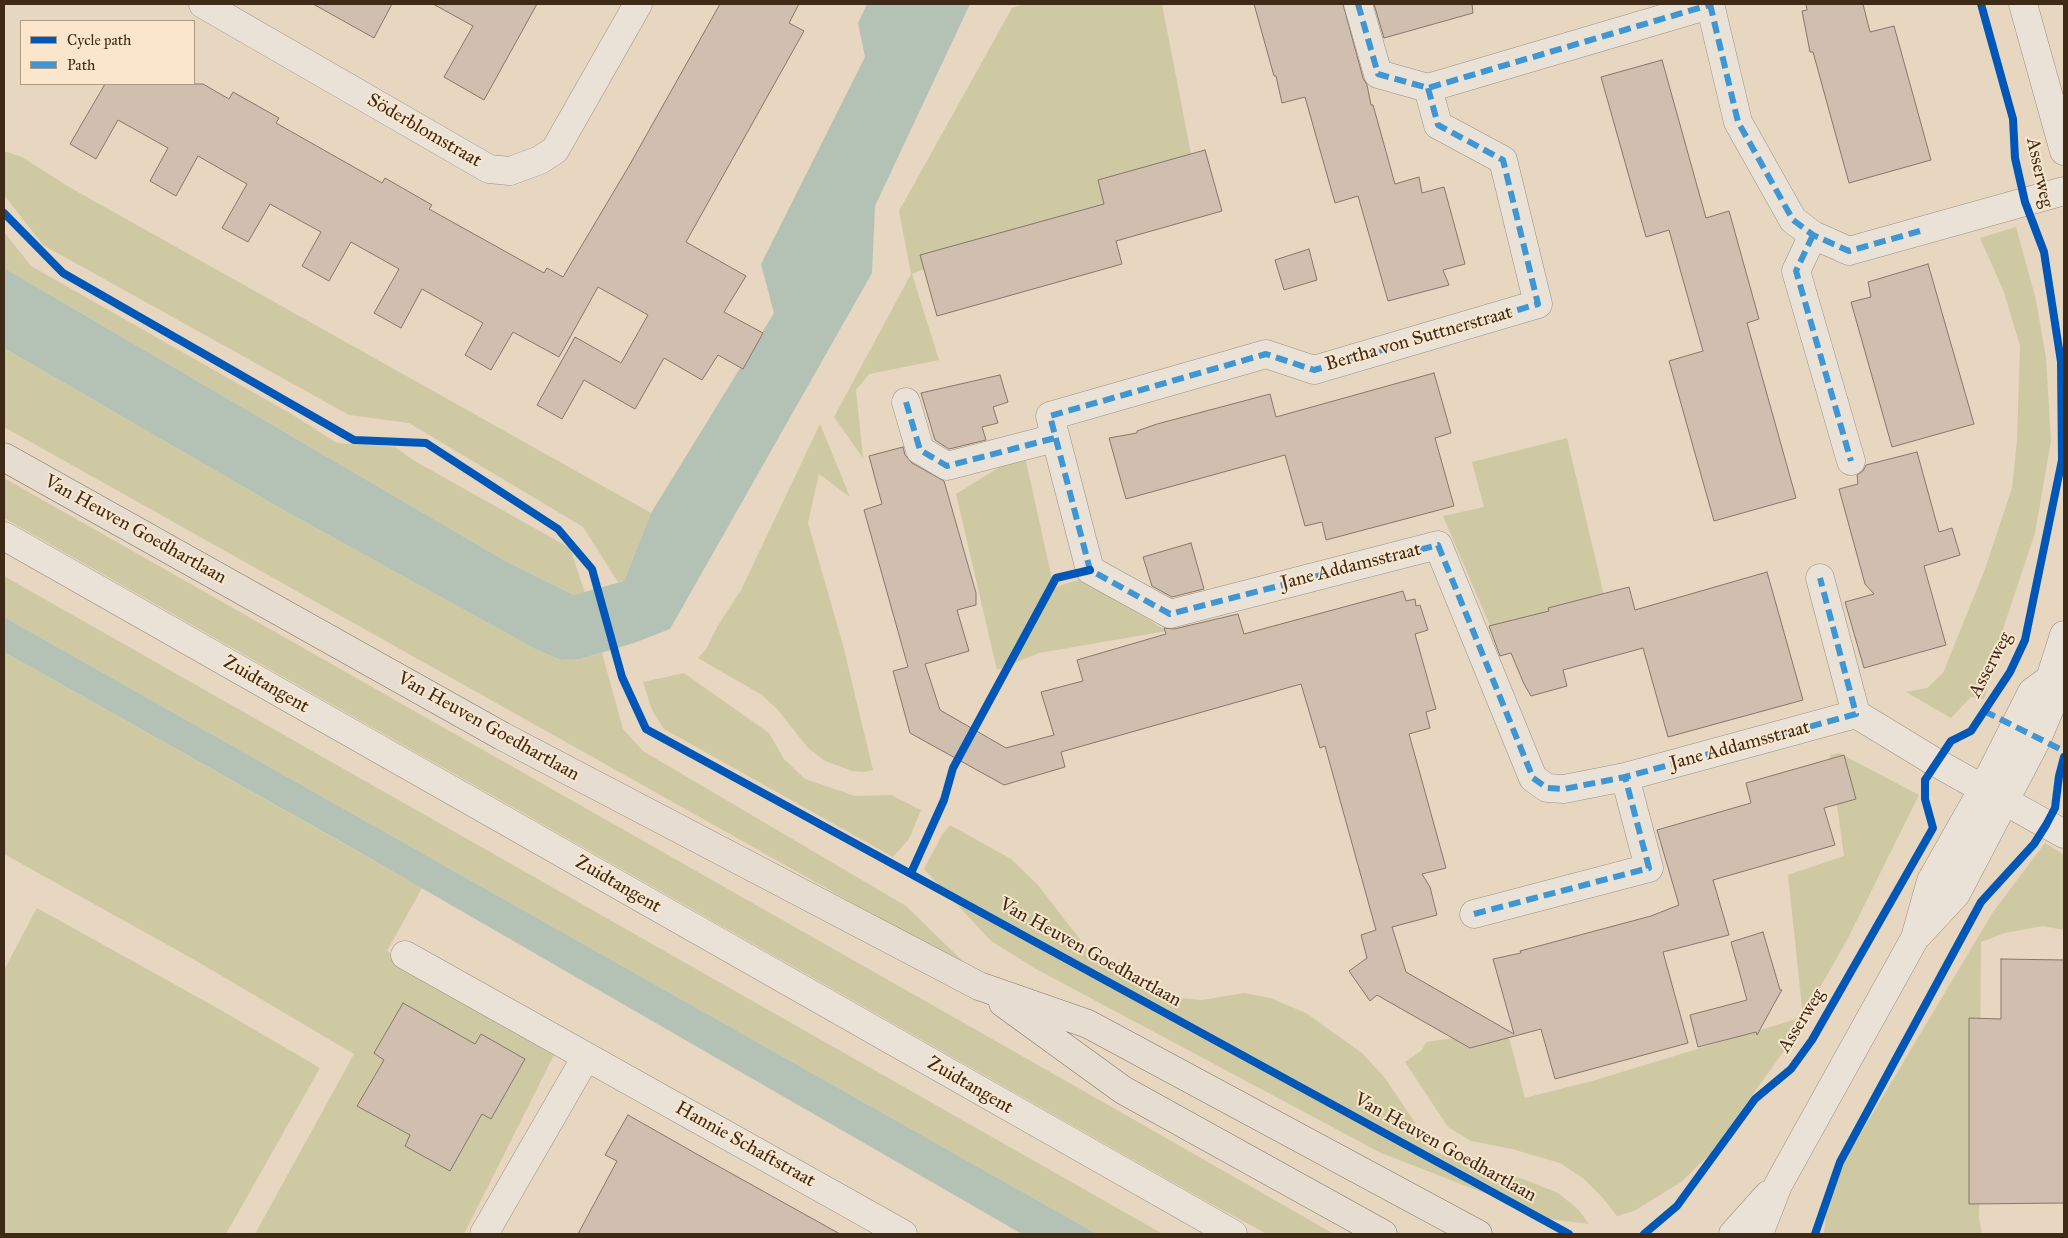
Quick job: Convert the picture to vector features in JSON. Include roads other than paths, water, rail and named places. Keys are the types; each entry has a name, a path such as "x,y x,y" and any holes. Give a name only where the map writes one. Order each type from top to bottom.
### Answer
{"main road":[{"name":"Van Heuven Goedhartlaan","path":"4,456 502,736 979,986 1123,1090 1383,1234"},
{"name":"Van Heuven Goedhartlaan","path":"979,986 1088,1024 1478,1234"}],"street":[{"name":"Söderblomstraat","path":"203,4 489,169 510,171 540,160 555,150 638,4"},
{"path":"1358,4 1378,74 1428,88 1710,4 1738,122 1793,220 1813,235 1849,252 2064,191"},
{"name":"Asserweg","path":"2023,4 2064,152"},
{"name":"Bertha von Suttnerstraat","path":"906,402 920,450 947,466 1052,427 1266,354 1314,370 1538,304 1503,160 1438,124 1428,88"},
{"path":"1813,235 1796,271 1851,462"},
{"name":"Jane Addamsstraat","path":"1052,427 1090,570 1170,614 1438,544 1533,778 1547,788 1564,788 1625,777 1856,714"},
{"name":"Zuidtangent","path":"4,536 1233,1234"},
{"path":"1820,578 1856,714 2064,834"},
{"path":"1760,1234 1778,1185 1915,938 1956,894 1994,795 2053,701 2050,679 2064,634"},
{"path":"1474,914 1649,868 1625,777"},
{"name":"Hannie Schaftstraat","path":"405,955 903,1234"},
{"path":"484,1234 586,1057"},
{"path":"1733,1234 1778,1185"}]}
